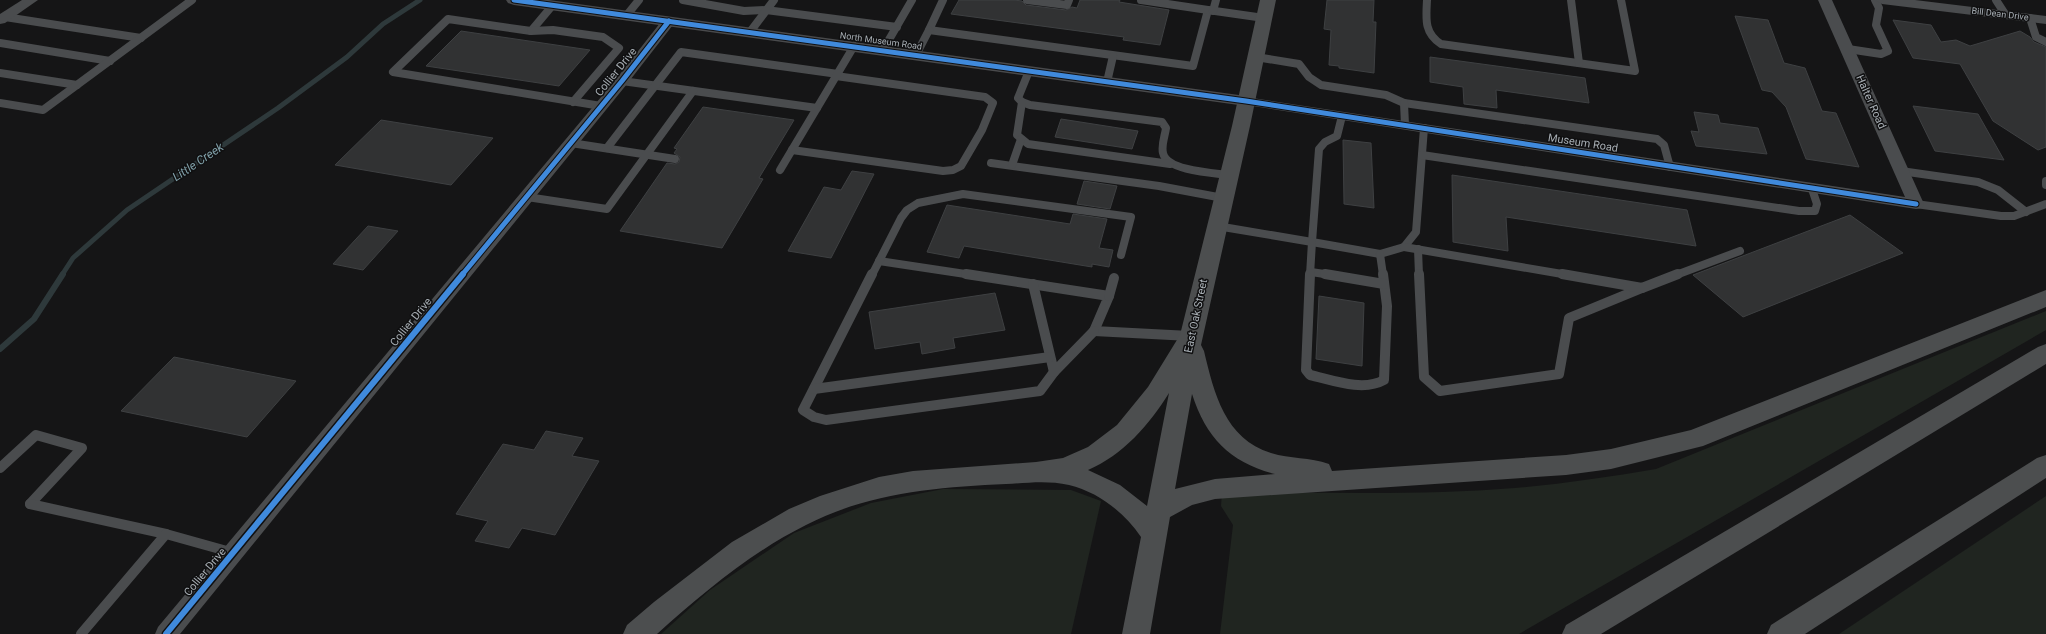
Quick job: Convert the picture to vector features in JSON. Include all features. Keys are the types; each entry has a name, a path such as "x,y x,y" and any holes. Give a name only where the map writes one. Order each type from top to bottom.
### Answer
{"highway":[{"name":"East Oak Street","path":"1136,634 1160,510 1190,336 1229,175 1266,9"},
{"path":"1160,510 1174,500 1188,494 1215,489 1423,474 1526,469 1610,459 1694,439 2046,298"},
{"path":"637,634 729,556 770,530 809,511 862,492 903,482 933,478 1047,472 1072,466 1084,461 1119,437 1133,424 1151,400 1190,336"},
{"path":"1190,336 1198,378 1206,402 1223,432 1233,444 1243,451 1266,462 1298,470 1423,474"},
{"path":"1576,634 2046,353"},
{"path":"1781,634 2046,465"},
{"path":"1047,472 1084,480 1107,489 1125,501 1140,514 1155,536"}],"street":[{"path":"2,18 30,0"},
{"name":"North Museum Road","path":"514,0 1246,101"},
{"name":"Halter Road","path":"1825,0 1916,204"},
{"name":"Bill Dean Drive","path":"1882,0 2046,20"},
{"name":"Collier Drive","path":"166,634 527,197 669,22"},
{"name":"Museum Road","path":"1246,101 1916,204"}],"lane":[{"path":"0,103 43,110 192,0"},
{"path":"626,16 639,0"},
{"path":"683,0 717,3 744,11 766,10 897,27"},
{"path":"750,32 774,0"},
{"path":"883,50 912,0"},
{"path":"916,55 943,0"},
{"path":"1027,0 1067,5 1069,0"},
{"path":"1141,0 1180,3 1211,11 1266,9"},
{"path":"929,30 1193,66 1216,0"},
{"path":"1427,0 1427,34 1431,39 1441,44 1635,71 1621,0"},
{"path":"1571,0 1579,63"},
{"path":"1848,49 1881,54 1888,51 1876,25 1879,8 1875,0"},
{"path":"1996,0 2006,14"},
{"path":"531,31 543,3"},
{"path":"2,18 141,38"},
{"path":"2030,18 2036,37 2046,42"},
{"path":"573,102 619,48 603,37 553,30 531,31 448,19 393,72 573,102 601,106"},
{"path":"0,43 110,61"},
{"path":"780,170 854,46"},
{"path":"607,148 681,52 985,97 993,103 982,130 961,166 953,170 943,171 792,150"},
{"path":"1107,82 1113,56"},
{"path":"1256,57 1300,64 1309,77 1321,85 1386,95 1404,103 1646,136 1657,139 1664,145 1670,167"},
{"path":"1028,71 1018,98 1022,102 1030,105 1162,122 1166,128 1162,149 1163,156 1170,164"},
{"path":"0,73 77,85"},
{"path":"622,81 817,108"},
{"path":"527,197 607,209 693,91"},
{"path":"1022,102 1017,135 1028,144 1170,164 1229,175"},
{"path":"1404,103 1405,125"},
{"path":"1342,116 1337,136 1325,142 1319,149 1310,272 1306,370 1310,375 1370,386 1384,380 1387,306 1380,254"},
{"path":"1404,247 1416,232 1424,128"},
{"path":"1012,165 1022,139"},
{"path":"571,143 675,159"},
{"path":"1422,155 1799,211 1815,210 1817,204 1812,189"},
{"path":"991,162 1159,186 1223,198"},
{"path":"1901,171 1978,182 1998,190 2026,212"},
{"path":"1114,278 1109,296 1094,331 1054,372 1049,381 1040,391 826,420 814,417 803,410 901,218 907,210 918,203 964,194 1131,217 1121,255"},
{"path":"1916,204 2001,216 2014,216 2046,204"},
{"path":"1217,226 1380,254 1404,247 1418,249 1642,288"},
{"path":"1418,249 1424,378 1440,391 1559,374 1569,318 1642,288 1740,251"},
{"path":"879,261 1109,296"},
{"path":"1310,272 1384,284"},
{"path":"1033,284 1054,372"},
{"path":"1094,331 1190,336"},
{"path":"814,389 1050,357"},
{"path":"0,468 36,435 82,448 30,504 166,534 234,553"},
{"path":"81,634 166,534"}],"shaded area":[{"path":"2046,311 2046,330 1519,634 1220,634 1233,525 1221,506 1222,492 1442,492 1515,488 1656,469"},
{"path":"943,489 1071,490 1101,501 1071,634 661,634 710,590 794,533 871,503"},
{"path":"2046,496 2046,634 1839,634"}],"building":[{"path":"959,0 1014,0 1022,1 1026,5 1066,10 1072,7 1077,8 1080,0 1120,0 1119,2 1169,10 1160,45 1123,40 1124,37 951,14"},
{"path":"1327,0 1374,0 1373,22 1376,22 1374,73 1339,68 1339,66 1329,65 1331,30 1324,29"},
{"path":"1735,16 1768,20 1784,63 1805,68 1822,111 1836,113 1859,167 1806,159 1786,107 1772,92 1762,90"},
{"path":"1893,20 1931,25 1941,42 1956,40 1970,46 2020,31 2030,37 2034,42 2046,47 2046,147 2038,150 1993,121 1960,64 1913,58"},
{"path":"461,31 590,50 559,86 426,66"},
{"path":"1430,57 1585,78 1589,103 1496,90 1497,108 1464,104 1463,87 1430,82"},
{"path":"1913,106 1978,114 2004,160 1935,151"},
{"path":"703,107 794,120 759,178 763,179 722,248 620,231 667,163 675,164 679,162 680,157 674,153 677,149 674,148"},
{"path":"1694,112 1718,115 1720,123 1758,128 1767,154 1696,146 1691,131 1699,132"},
{"path":"1061,119 1138,131 1132,149 1055,137"},
{"path":"381,120 493,138 451,185 335,165"},
{"path":"1343,140 1371,143 1374,208 1344,204"},
{"path":"852,171 874,174 831,258 788,251 824,187 841,190"},
{"path":"1452,175 1687,210 1696,246 1506,217 1508,251 1453,242"},
{"path":"1084,181 1117,186 1110,209 1077,204"},
{"path":"947,205 1070,224 1073,214 1107,219 1099,248 1113,250 1109,267 1092,264 1092,267 964,246 959,258 927,252"},
{"path":"1850,215 1903,253 1743,317 1693,275"},
{"path":"368,226 398,231 363,270 333,264"},
{"path":"995,293 1005,330 953,338 955,348 922,354 920,342 875,349 869,312"},
{"path":"1319,296 1364,303 1362,366 1316,359"},
{"path":"174,357 296,381 247,437 121,411"},
{"path":"546,431 583,438 572,456 599,461 555,535 522,528 509,548 475,541 488,521 456,514 503,444 534,450"}],"waterway":[{"name":"Little Creek","path":"62,275 73,258 127,210 278,108 347,57 383,24 420,0"},
{"name":"Little Creek","path":"0,349 34,319 63,274"}],"cycle path":[{"path":"514,0 1246,101 1916,204"},
{"path":"166,634 622,81 669,21"}]}
